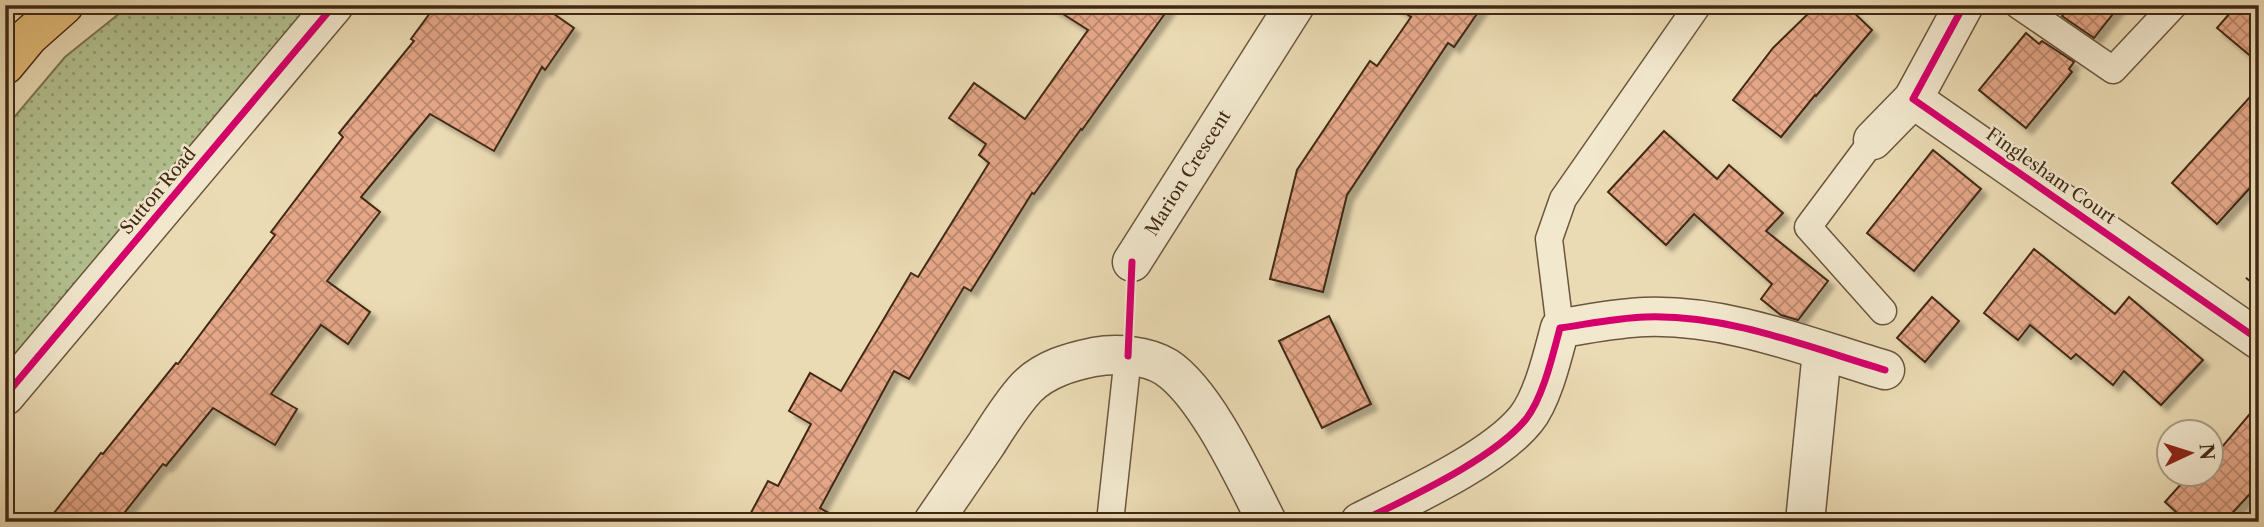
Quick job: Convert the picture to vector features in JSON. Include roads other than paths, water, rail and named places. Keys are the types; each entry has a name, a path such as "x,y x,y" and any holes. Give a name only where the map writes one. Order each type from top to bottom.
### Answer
{"main road":[{"path":"5,65 29,36 65,5"}],"street":[{"name":"Sutton Road","path":"5,396 334,5"},
{"name":"Marion Crescent","path":"1132,262 1295,5"},
{"path":"1873,140 1913,99 1965,5"},
{"name":"Finglesham Court","path":"1913,99 2259,340"},
{"path":"1360,522 1416,494 1494,449 1527,418 1548,375 1560,328 1643,317 1685,318 1731,325 1885,370"},
{"path":"1805,522 1822,351"},
{"path":"933,522 1001,421 1028,387 1062,364 1101,356 1147,358 1166,367 1184,382 1235,459 1267,522"}],"lane":[{"path":"1560,328 1549,239 1563,199 1698,5"},
{"path":"2018,5 2113,70 2174,5"},
{"path":"1873,140 1808,227 1883,311"},
{"path":"1110,522 1128,356"}]}
